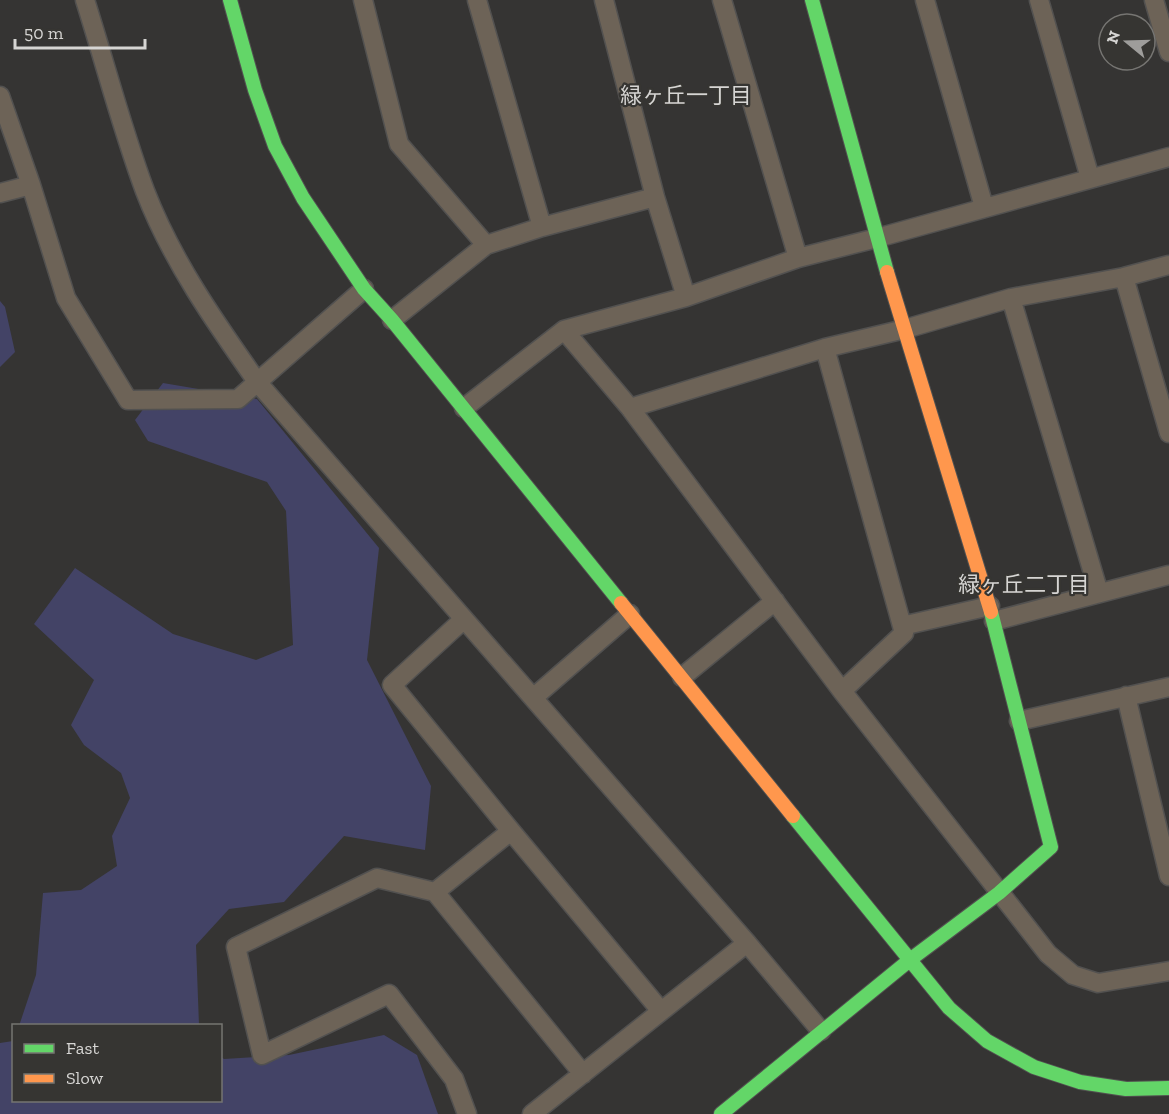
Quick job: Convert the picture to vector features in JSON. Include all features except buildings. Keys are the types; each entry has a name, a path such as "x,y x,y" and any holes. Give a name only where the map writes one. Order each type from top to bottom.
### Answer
{"street":[{"path":"85,0 146,192 183,271 258,383 747,943 821,1031"},
{"path":"230,0 255,90 275,146 303,198 364,289 464,408 949,1008 987,1041 1034,1067 1080,1082 1126,1089 1169,1088"},
{"path":"363,0 399,144 486,245"},
{"path":"477,0 542,227"},
{"path":"604,0 655,197 686,297"},
{"path":"722,0 798,258"},
{"path":"721,1114 743,1107 821,1031 999,893 1051,847 992,614 877,238 812,0"},
{"path":"926,0 984,207"},
{"path":"1039,0 1090,178"},
{"path":"1154,0 1169,52"},
{"path":"0,96 31,185 66,298 128,400 238,399 364,289"},
{"path":"464,408 564,330 686,297 798,258 1169,157"},
{"path":"0,194 31,185"},
{"path":"392,320 486,245 542,227 655,197"},
{"path":"630,408 825,348 905,329 1011,298 1124,277 1169,265"},
{"path":"1124,277 1169,432"},
{"path":"1011,298 1100,593"},
{"path":"564,330 630,408 842,691 1048,954 1073,975 1098,983 1169,970"},
{"path":"825,348 904,633 842,691"},
{"path":"902,626 992,614 1100,593 1169,575"},
{"path":"682,677 775,601"},
{"path":"533,698 630,614"},
{"path":"464,619 392,685 510,831 662,1011"},
{"path":"1019,721 1169,687"},
{"path":"1126,696 1169,876"},
{"path":"435,891 510,831"},
{"path":"467,1114 454,1079 390,994 262,1055 236,947 377,878 435,891 583,1074"},
{"path":"532,1114 747,943"}],"shaded area":[{"path":"0,301 5,307 15,352 0,367"},
{"path":"163,383 257,399 379,548 367,660 431,786 425,850 344,836 284,902 229,909 196,945 199,1024 20,1024 36,975 43,893 81,890 117,866 112,836 130,798 121,773 84,745 71,725 94,680 34,624 75,568 173,634 256,660 293,645 286,511 267,482 148,441 135,420"},
{"path":"384,1035 417,1055 438,1114 0,1114 0,1043 12,1041 12,1102 222,1102 222,1058 289,1055"}],"traffic: fast":[{"path":"230,0 255,90 275,146 303,198 364,289 392,320 621,603"},
{"path":"812,0 887,272"},
{"path":"721,1114 911,959 999,893 1051,847 991,612"},
{"path":"793,816 949,1008 987,1041 1034,1067 1080,1082 1126,1089 1169,1088"}],"traffic: slow":[{"path":"887,272 991,612"},
{"path":"621,603 793,816"}],"district":[{"name":"緑ヶ丘一丁目","path":"686,95"},
{"name":"緑ヶ丘二丁目","path":"1024,584"}]}
